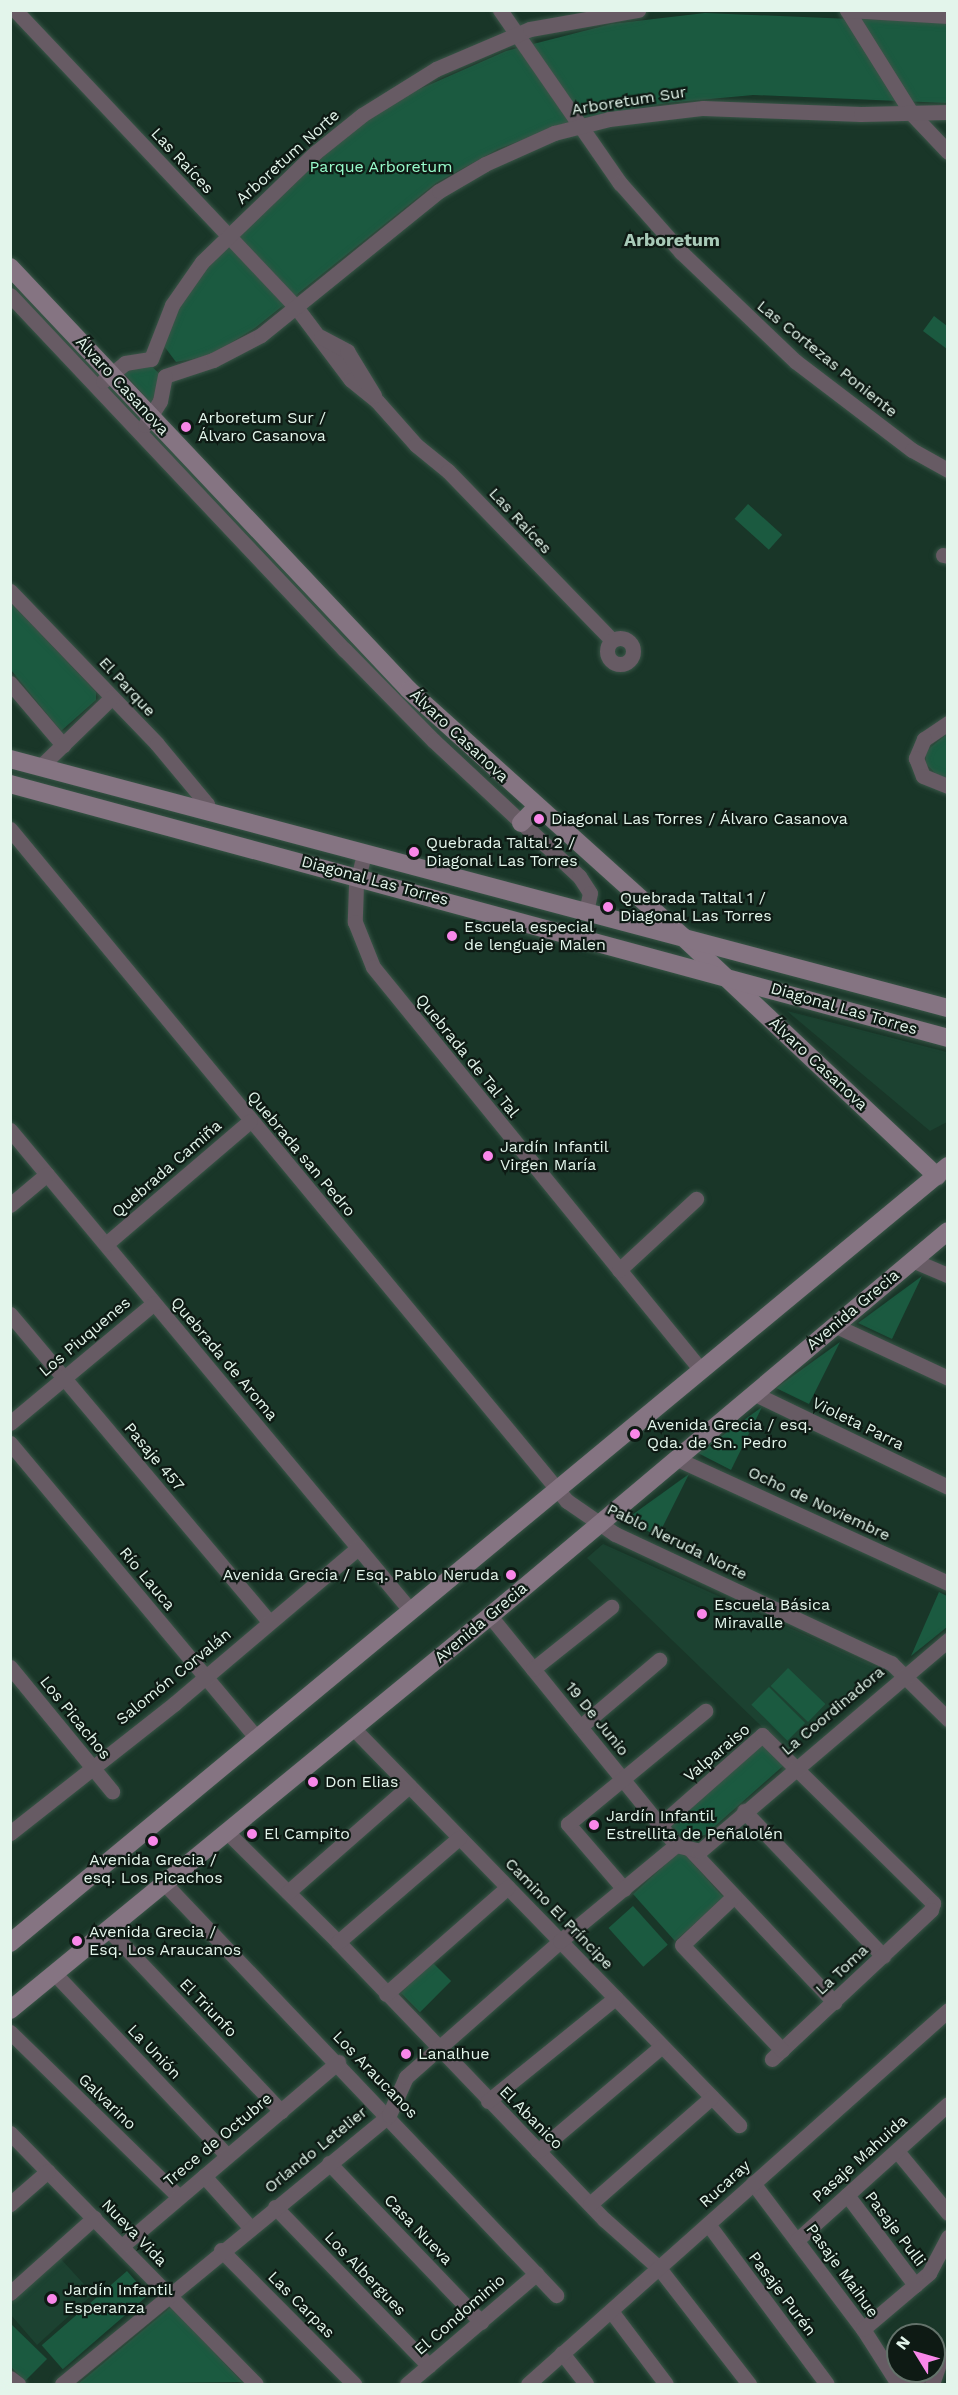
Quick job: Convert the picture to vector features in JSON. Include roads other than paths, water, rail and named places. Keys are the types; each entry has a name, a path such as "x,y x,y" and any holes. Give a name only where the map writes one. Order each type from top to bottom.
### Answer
{"main road":[{"name":"Álvaro Casanova","path":"10,267 409,690 683,937 722,975 942,1171"},
{"name":"Diagonal Las Torres","path":"10,759 948,1008"},
{"path":"14,789 40,767"},
{"name":"Diagonal Las Torres","path":"14,789 358,876 948,1038"},
{"path":"521,823 537,807"},
{"path":"10,1943 410,1610 562,1495 700,1369 942,1171"},
{"name":"Avenida Grecia","path":"10,2010 490,1616 675,1458 948,1231"}],"street":[{"name":"Las Raíces","path":"15,10 296,307 321,337 347,351 377,401 416,445 448,471 612,640"},
{"name":"Las Cortezas Poniente","path":"500,10 514,36 635,200 755,326 874,423 948,470"},
{"name":"Arboretum Norte","path":"151,359 179,291 228,236 362,115 436,69 530,29 638,10"},
{"path":"847,10 948,16"},
{"path":"847,10 912,114 948,152"},
{"name":"Arboretum Sur","path":"165,376 246,345 439,191 507,152 578,125 703,108 912,114 948,112"},
{"name":"Álvaro Casanova","path":"10,295 345,651 521,823 587,884 590,893 586,912"},
{"path":"97,388 111,373 132,360 151,359 165,376 160,401 139,432"},
{"name":"El Parque","path":"10,591 112,697 207,804 210,813"},
{"path":"10,683 63,746"},
{"path":"40,767 112,697"},
{"path":"948,723 924,738 916,758 923,776 934,784 948,786"},
{"name":"Quebrada san Pedro","path":"10,829 562,1495"},
{"name":"Quebrada de Tal Tal","path":"364,854 358,876 355,922 373,967 700,1369"},
{"name":"Quebrada Camiña","path":"106,1244 250,1121"},
{"name":"Quebrada de Aroma","path":"10,1130 410,1610"},
{"path":"10,1205 47,1173"},
{"path":"619,1270 696,1199"},
{"path":"912,1260 948,1275"},
{"name":"Los Piuquenes","path":"10,1423 154,1303"},
{"name":"Pasaje 457","path":"10,1314 269,1622"},
{"path":"834,1325 948,1378"},
{"name":"Violeta Parra","path":"753,1393 948,1487"},
{"name":"Río Lauca","path":"10,1443 257,1738"},
{"name":"Ocho de Noviembre","path":"675,1458 948,1583"},
{"name":"Pablo Neruda Norte","path":"562,1495 598,1524 891,1663 948,1719"},
{"name":"Salomón Corvalán","path":"10,1833 205,1677 358,1548"},
{"path":"533,1669 611,1607"},
{"name":"19 De Junio","path":"490,1616 660,1825 734,1896 834,2002"},
{"name":"La Coordinadora","path":"744,1811 903,1675 948,1640"},
{"path":"580,1727 659,1660"},
{"name":"Los Picachos","path":"10,1667 112,1791"},
{"path":"624,1889 568,1824 705,1711"},
{"name":"Camino El Príncipe","path":"353,1728 739,2125"},
{"name":"Valparaiso","path":"660,1825 762,1735 795,1767"},
{"name":"La Toma","path":"734,1896 682,1945 777,2055 883,1956 933,1903 795,1767"},
{"path":"288,1892 410,1786"},
{"path":"744,1811 883,1956"},
{"name":"Orlando Letelier","path":"62,2385 221,2250 389,2115 403,2081 436,2047 560,1941 624,1889 682,1847 700,1851 744,1811"},
{"name":"El Abanico","path":"226,1832 338,1942 436,2047 590,2204 659,2268 749,2385"},
{"path":"338,1942 459,1838"},
{"name":"Los Araucanos","path":"165,1884 389,2115 556,2295"},
{"path":"386,1994 508,1887"},
{"name":"El Triunfo","path":"108,1929 281,2111"},
{"name":"La Unión","path":"55,1974 227,2155"},
{"path":"488,2101 615,1998"},
{"name":"Rucaray","path":"528,2385 948,2010"},
{"name":"Galvarino","path":"10,2032 179,2197"},
{"path":"538,2151 662,2046"},
{"name":"Trece de Octubre","path":"122,2246 338,2062"},
{"path":"590,2204 712,2097"},
{"name":"Pasaje Mahuida","path":"797,2240 948,2104"},
{"name":"Nueva Vida","path":"10,2133 122,2246 250,2382"},
{"path":"897,2151 948,2213"},
{"name":"Casa Nueva","path":"329,2163 481,2322"},
{"path":"10,2204 48,2171"},
{"path":"204,2176 250,2227"},
{"name":"Pasaje Maihue","path":"753,2183 863,2329 898,2385"},
{"name":"Pasaje Pulli","path":"847,2195 915,2285"},
{"name":"Los Albergues","path":"275,2207 429,2366"},
{"path":"10,2293 94,2218"},
{"name":"Pasaje Purén","path":"708,2224 827,2385"},
{"path":"863,2329 928,2273 948,2237"},
{"name":"Las Carpas","path":"221,2250 354,2385"},
{"name":"El Condominio","path":"407,2385 536,2274"},
{"path":"611,2311 666,2385"},
{"path":"562,2354 586,2385"},
{"path":"10,2378 18,2385"}],"place":[{"name":"Arboretum Sur / Álvaro Casanova","path":"186,427"},
{"name":"Diagonal Las Torres / Álvaro Casanova","path":"539,819"},
{"name":"Quebrada Taltal 2 / Diagonal Las Torres","path":"414,852"},
{"name":"Quebrada Taltal 1 / Diagonal Las Torres","path":"608,907"},
{"name":"Escuela especial de lenguaje Malen","path":"452,936"},
{"name":"Jardín Infantil Virgen María","path":"488,1156"},
{"name":"Avenida Grecia / esq. Qda. de Sn. Pedro","path":"635,1434"},
{"name":"Avenida Grecia / Esq. Pablo Neruda","path":"511,1575"},
{"name":"Escuela Básica Miravalle","path":"702,1614"},
{"name":"Don Elias","path":"313,1782"},
{"name":"Jardín Infantil Estrellita de Peñalolén","path":"594,1825"},
{"name":"El Campito","path":"252,1834"},
{"name":"Avenida Grecia / esq. Los Picachos","path":"153,1841"},
{"name":"Avenida Grecia / Esq. Los Araucanos","path":"77,1941"},
{"name":"Lanalhue","path":"406,2054"},
{"name":"Jardín Infantil Esperanza","path":"52,2299"}],"district":[{"name":"Arboretum","path":"672,240"}],"park label":[{"name":"Parque Arboretum","path":"381,167"}]}
